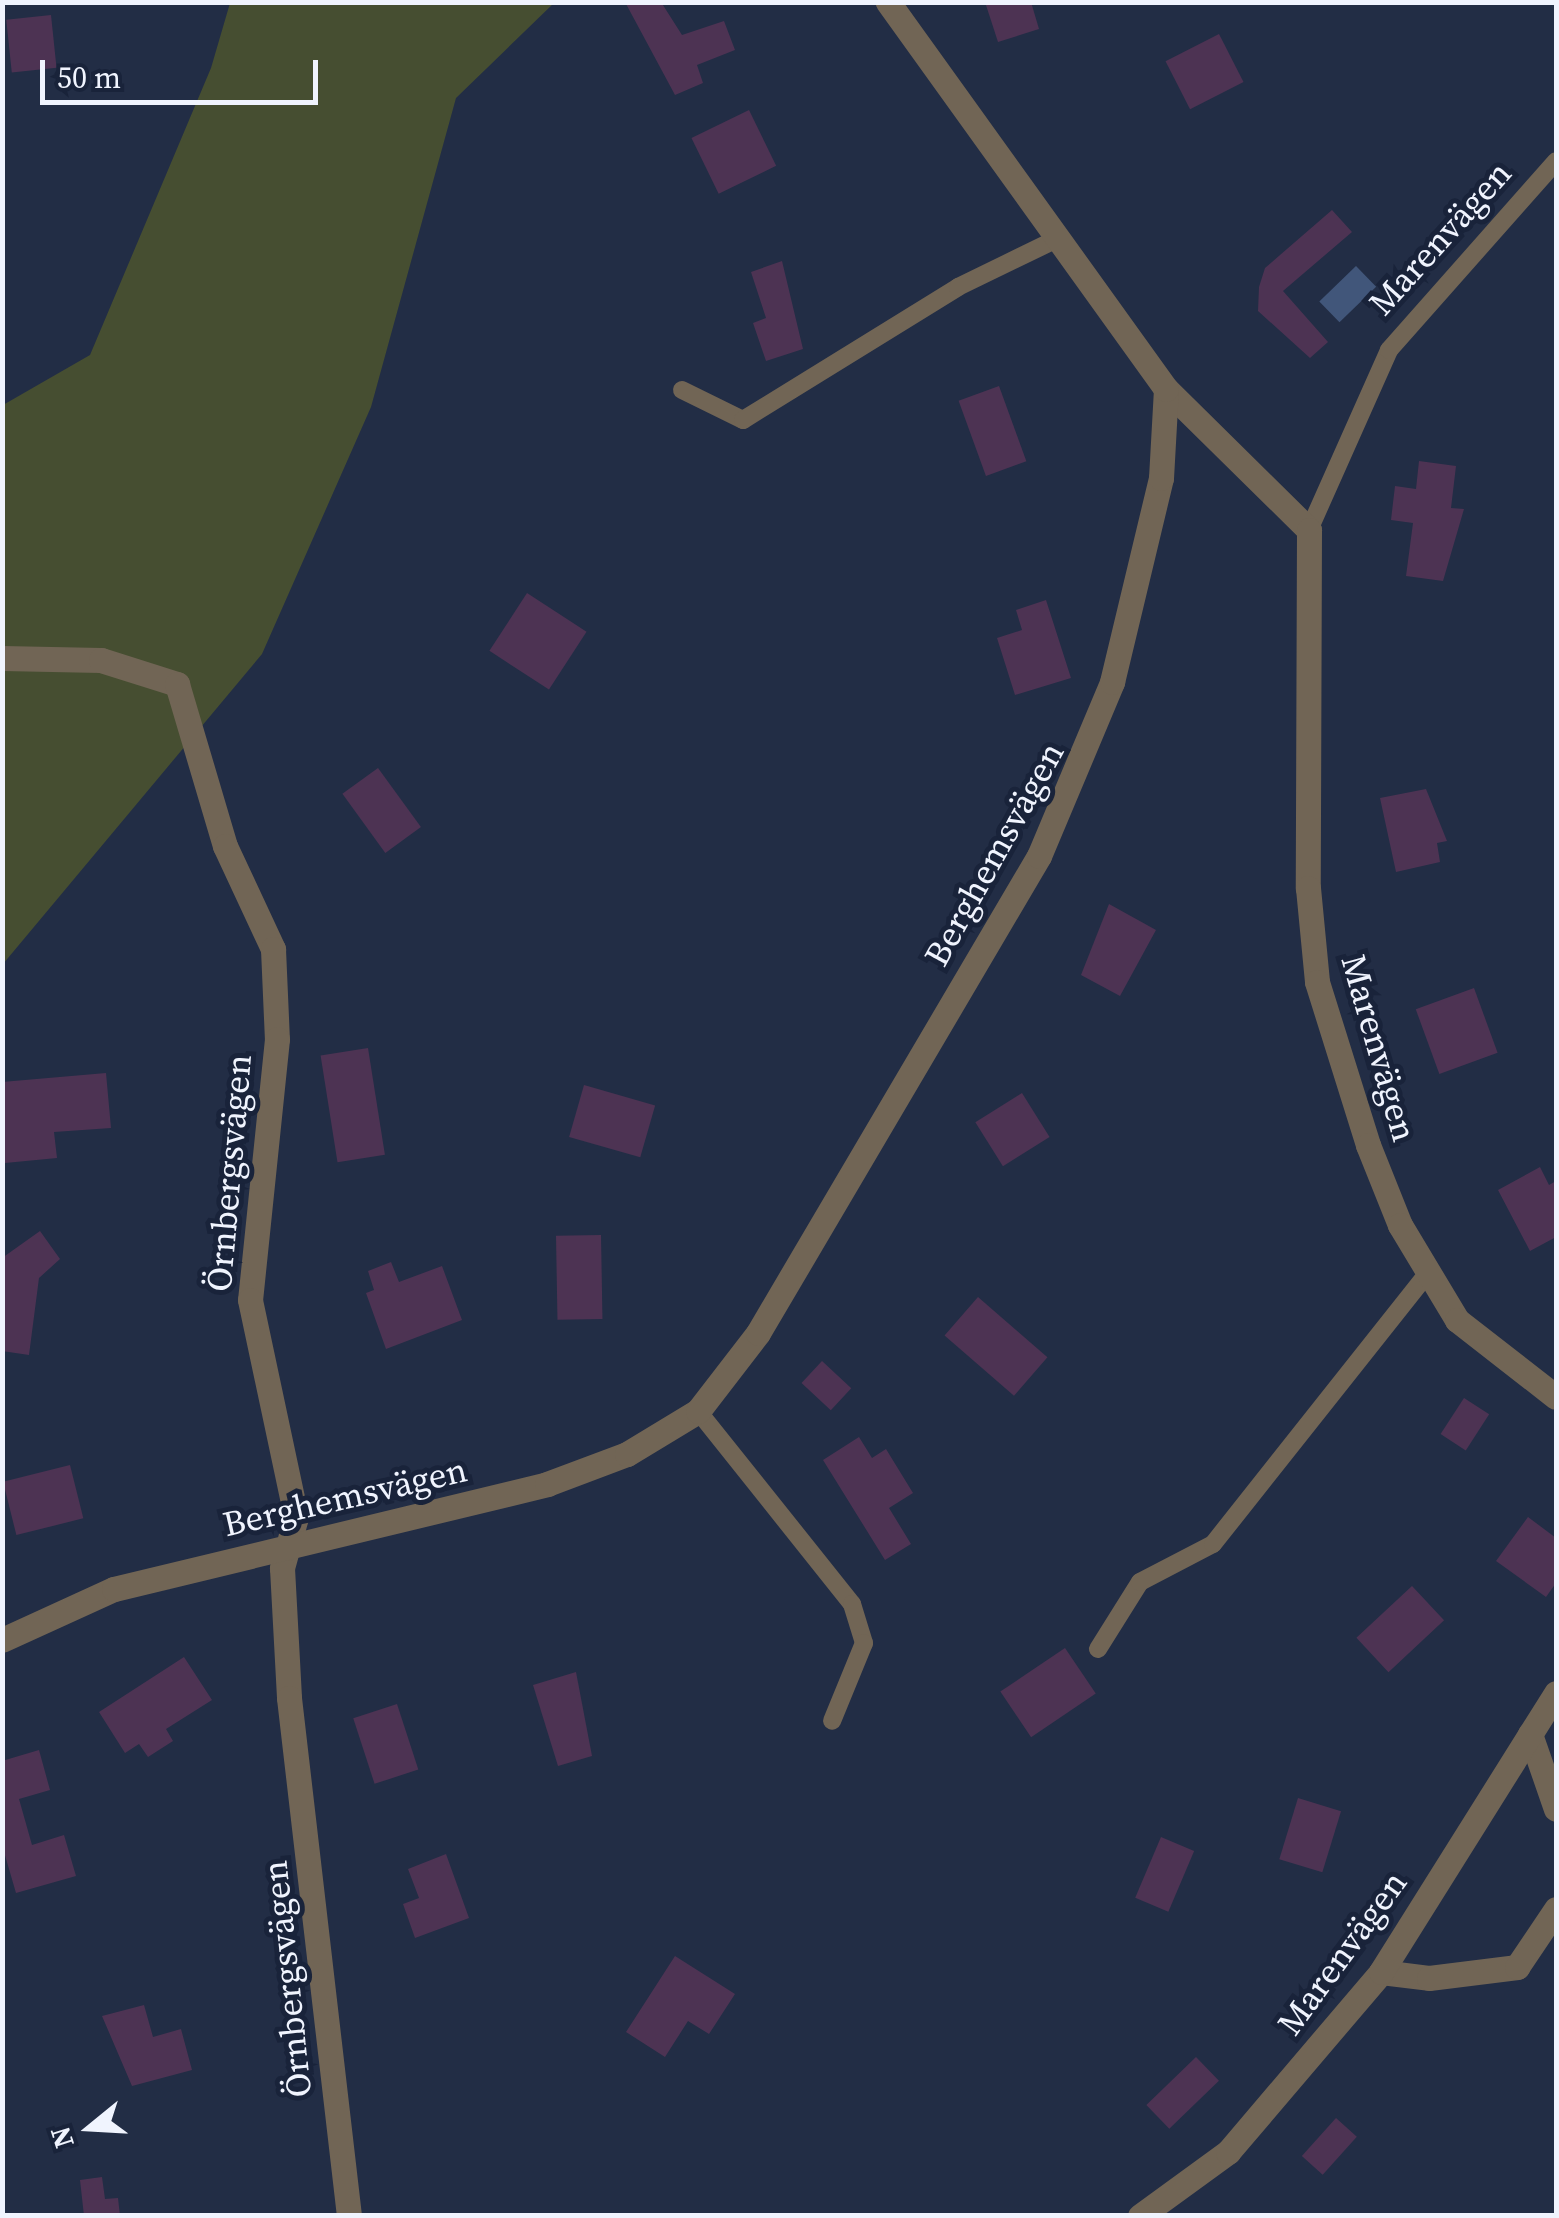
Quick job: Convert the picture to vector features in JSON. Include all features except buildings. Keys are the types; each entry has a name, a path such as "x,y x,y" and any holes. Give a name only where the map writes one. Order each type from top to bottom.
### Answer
{"street":[{"path":"888,2 1061,236 1166,389 1309,530"},
{"name":"Berghemsvägen","path":"2,1640 114,1589 548,1484 627,1454 698,1412 782,1294 1040,856 1092,746 1161,478 1166,389"},
{"name":"Marenvägen","path":"1309,530 1308,888 1316,982 1368,1145 1428,1273 1457,1320 1556,1397"},
{"name":"Örnbergsvägen","path":"2,658 101,660 177,684 225,846 273,949 277,1039 248,1262 254,1328 296,1517 282,1568 289,1698 348,2216"},
{"name":"Marenvägen","path":"1140,2216 1228,2152 1381,1972 1556,1693"},
{"path":"1530,1734 1556,1808"},
{"path":"1381,1972 1429,1978 1517,1968 1556,1909"}],"lane":[{"name":"Marenvägen","path":"1309,530 1389,350 1556,160"},
{"path":"682,390 743,420 943,296 1061,236"},
{"path":"1098,1649 1140,1582 1213,1544 1428,1273"},
{"path":"698,1412 852,1604 864,1643 832,1721"}],"green space":[{"path":"230,3 554,3 456,98 371,407 262,654 3,964 3,405 90,355 211,68"}],"water":[{"path":"1356,266 1376,287 1339,322 1319,301"}]}
